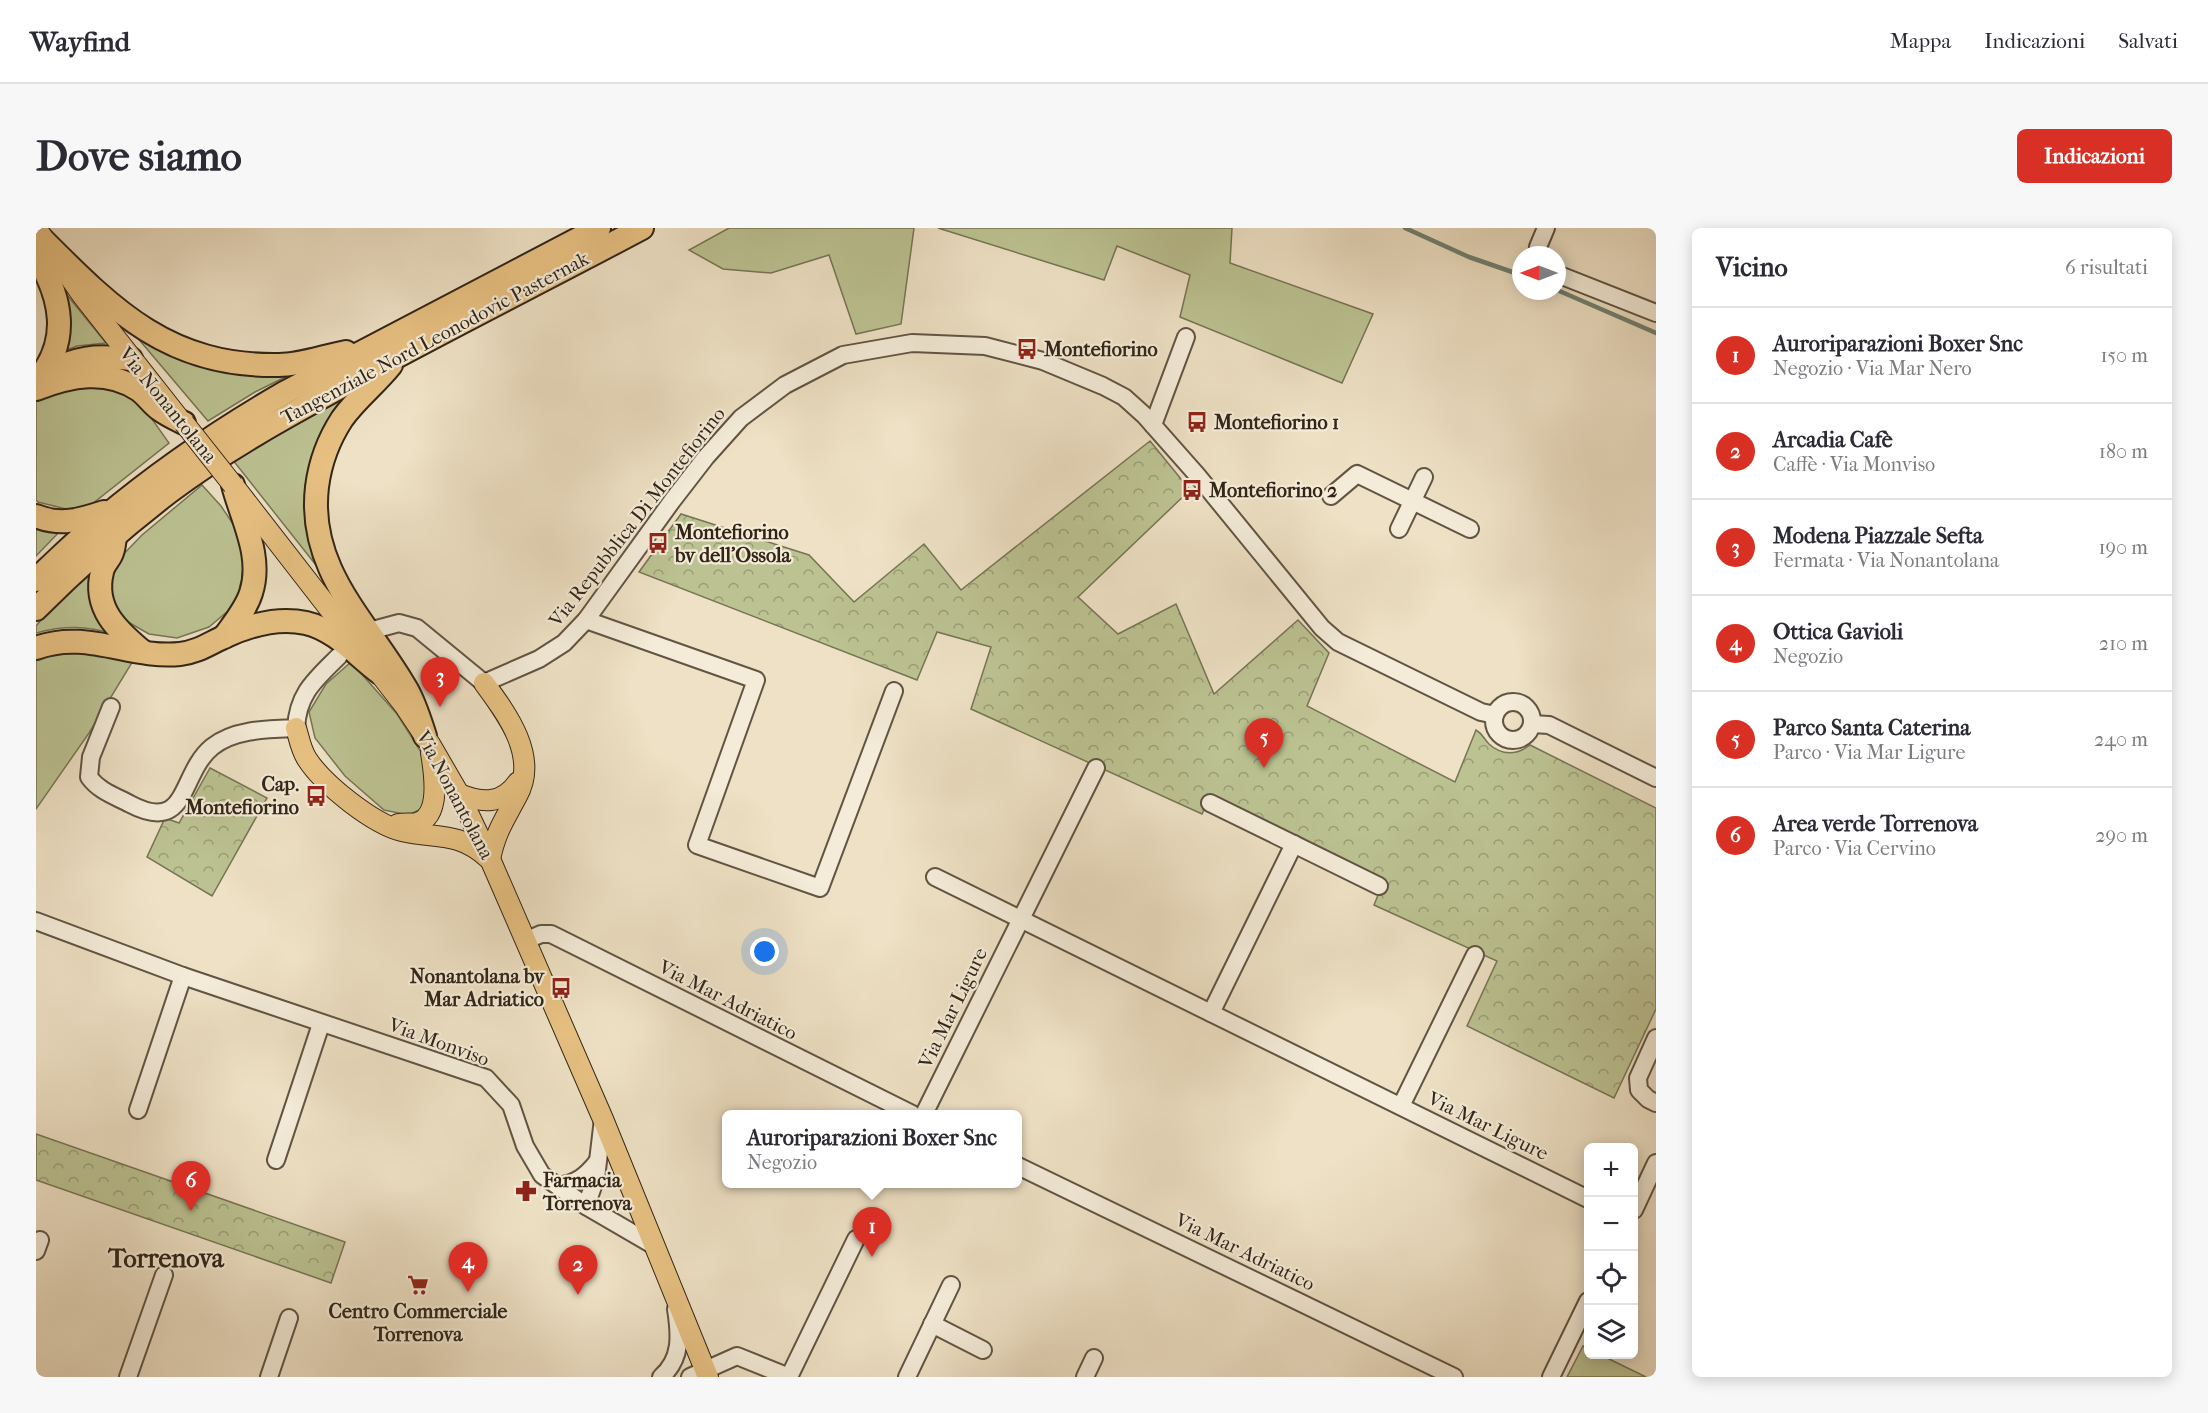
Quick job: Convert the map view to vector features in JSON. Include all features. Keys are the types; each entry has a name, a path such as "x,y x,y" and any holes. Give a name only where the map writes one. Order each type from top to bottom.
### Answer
{"highway":[{"name":"Tangenziale Nord Leonodovic Pasternak","path":"114,508 176,461 247,415 371,347 599,228"},
{"name":"Tangenziale Nord Leonodovic Pasternak","path":"36,609 116,534 171,490 229,451 293,412 642,228"},
{"path":"38,240 130,320 153,336 180,348 213,358 245,364 281,365 371,347"},
{"path":"38,240 52,286 59,320 59,341 54,358 39,382"},
{"path":"399,355 343,418 329,443 319,472 315,502 317,534 325,558 349,604 408,691 428,740"},
{"path":"39,382 68,362 85,357 130,359"},
{"path":"39,382 88,375 108,377 140,391 158,409 184,423"},
{"path":"224,637 251,594 254,575 251,540 239,510 233,485"},
{"path":"36,516 50,521 64,522 87,518 114,508"},
{"path":"36,580 114,508"},
{"path":"116,534 112,553 102,569 100,585 103,605 112,623 142,651"},
{"path":"36,648 66,641 91,641 161,655 196,652 224,637 270,622 290,621 307,623 336,636 380,673"}],"main road":[{"name":"Via Nonantolana","path":"38,240 380,673 428,740 459,794 490,859 603,1119 673,1291 701,1374"},
{"path":"296,728 307,759 354,805 398,830 462,840 477,848 490,859 498,830 523,783 525,769 522,752 508,719 484,683"},
{"path":"387,824 418,823 425,818 433,804 436,783 428,740"},
{"path":"459,794 485,802 496,800 514,789 525,769"}],"street":[{"path":"1538,246 1546,228"},
{"path":"1566,277 1656,313"},
{"path":"1153,425 1186,337"},
{"name":"Via Repubblica Di Montefiorino","path":"484,683 564,643 586,620 706,457 741,418 785,385 843,355 912,343 985,346 1043,362 1124,397 1153,425 1197,475 1322,628 1338,642 1471,707 1495,715"},
{"path":"1331,496 1357,474 1470,529"},
{"path":"1399,529 1424,477"},
{"path":"586,620 756,680 697,845 820,888 894,691"},
{"path":"373,630 384,625 399,623 417,628 484,683"},
{"path":"111,707 91,757 89,777 96,787 145,812 161,813 173,809 199,762 211,747 222,740 267,729 296,728 298,707 304,692 339,656"},
{"path":"1517,702 1529,710 1532,724 1526,736 1512,740 1499,734 1495,727 1495,715 1503,705 1517,702"},
{"path":"1532,724 1549,725 1656,778"},
{"name":"Via Mar Ligure","path":"926,1110 1096,768"},
{"path":"1210,803 1379,886"},
{"path":"1211,1013 1294,844"},
{"name":"Via Mar Ligure","path":"935,877 1586,1197"},
{"name":"Via Monviso","path":"36,921 183,976 486,1078 511,1105 525,1146 542,1175 586,1206 653,1245"},
{"name":"Via Mar Adriatico","path":"525,941 541,934 551,934 904,1110"},
{"name":"Via Mar Ligure","path":"1401,1106 1475,955"},
{"path":"138,1110 183,976"},
{"path":"276,1160 321,1024"},
{"path":"1656,1038 1638,1078 1638,1090 1656,1103"},
{"path":"586,1206 596,1178 603,1119"},
{"path":"558,1186 583,1178 597,1162"},
{"path":"1638,1201 1656,1163"},
{"name":"Via Mar Adriatico","path":"1022,1168 1454,1377"},
{"path":"701,1374 737,1356 789,1377 856,1239"},
{"path":"128,1377 164,1275"},
{"path":"907,1377 951,1285"},
{"path":"661,1377 668,1370 677,1353 678,1324 673,1291"},
{"path":"1551,1377 1586,1305"},
{"path":"269,1377 289,1318"},
{"path":"932,1324 983,1350"},
{"path":"1085,1377 1094,1358"}],"green space":[{"path":"729,228 914,228 901,324 856,334 829,255 771,273 723,269 689,250"},
{"path":"938,228 1232,228 1230,263 1373,314 1342,383 1180,317 1190,275 1117,246 1104,280"},
{"path":"63,290 106,343 77,346 61,352"},
{"path":"119,316 215,361 314,363 255,392 208,421"},
{"path":"91,379 135,395 169,443 92,504 70,510 38,502 36,500 36,396"},
{"path":"355,386 311,475 327,579 232,459"},
{"path":"1150,441 1190,490 1078,597 1118,634 1176,604 1214,694 1298,620 1329,653 1307,706 1455,782 1476,730 1499,751 1510,753 1520,751 1530,745 1656,808 1656,1009 1614,1098 1467,1026 1497,961 1374,905 1384,880 1211,795 1202,814 971,709 991,647 937,632 917,680 639,572 681,514 809,555 854,602 924,544 961,590"},
{"path":"202,485 221,506 243,539 247,569 235,605 209,627 177,638 149,634 121,618 109,592 113,565 142,535"},
{"path":"36,519 65,526 36,556"},
{"path":"95,566 115,634 76,628 36,633 36,626 55,604"},
{"path":"50,651 136,656 89,733 36,809 36,656"},
{"path":"351,662 397,714 421,752 431,783 426,807 408,815 384,810 345,776 315,738 309,712 326,684"},
{"path":"210,768 267,798 212,896 147,857 165,818 179,823"},
{"path":"36,1134 345,1242 331,1283 36,1180"},
{"path":"1583,1346 1584,1359 1609,1359 1646,1377 1567,1377"}],"waterway":[{"path":"1405,228 1469,257 1512,272"},
{"path":"1566,294 1656,333"}],"place":[{"name":"Montefiorino","path":"1027,349"},
{"name":"Montefiorino 1","path":"1197,422"},
{"name":"Montefiorino 2","path":"1192,490"},
{"name":"Montefiorino bv dell'Ossola","path":"658,543"},
{"name":"Modena Piazzale Sefta","path":"440,707"},
{"name":"Parco Santa Caterina","path":"1264,768"},
{"name":"Cap. Montefiorino","path":"316,796"},
{"name":"Nonantolana bv Mar Adriatico","path":"561,988"},
{"name":"Farmacia Torrenova","path":"526,1191"},
{"name":"Area verde Torrenova","path":"191,1211"},
{"name":"Auroriparazioni Boxer Snc","path":"872,1257"},
{"name":"Centro Commerciale Torrenova","path":"418,1285"},
{"name":"Ottica Gavioli","path":"468,1292"},
{"name":"Arcadia Cafè","path":"578,1295"}],"district":[{"name":"Torrenova","path":"166,1258"}]}
